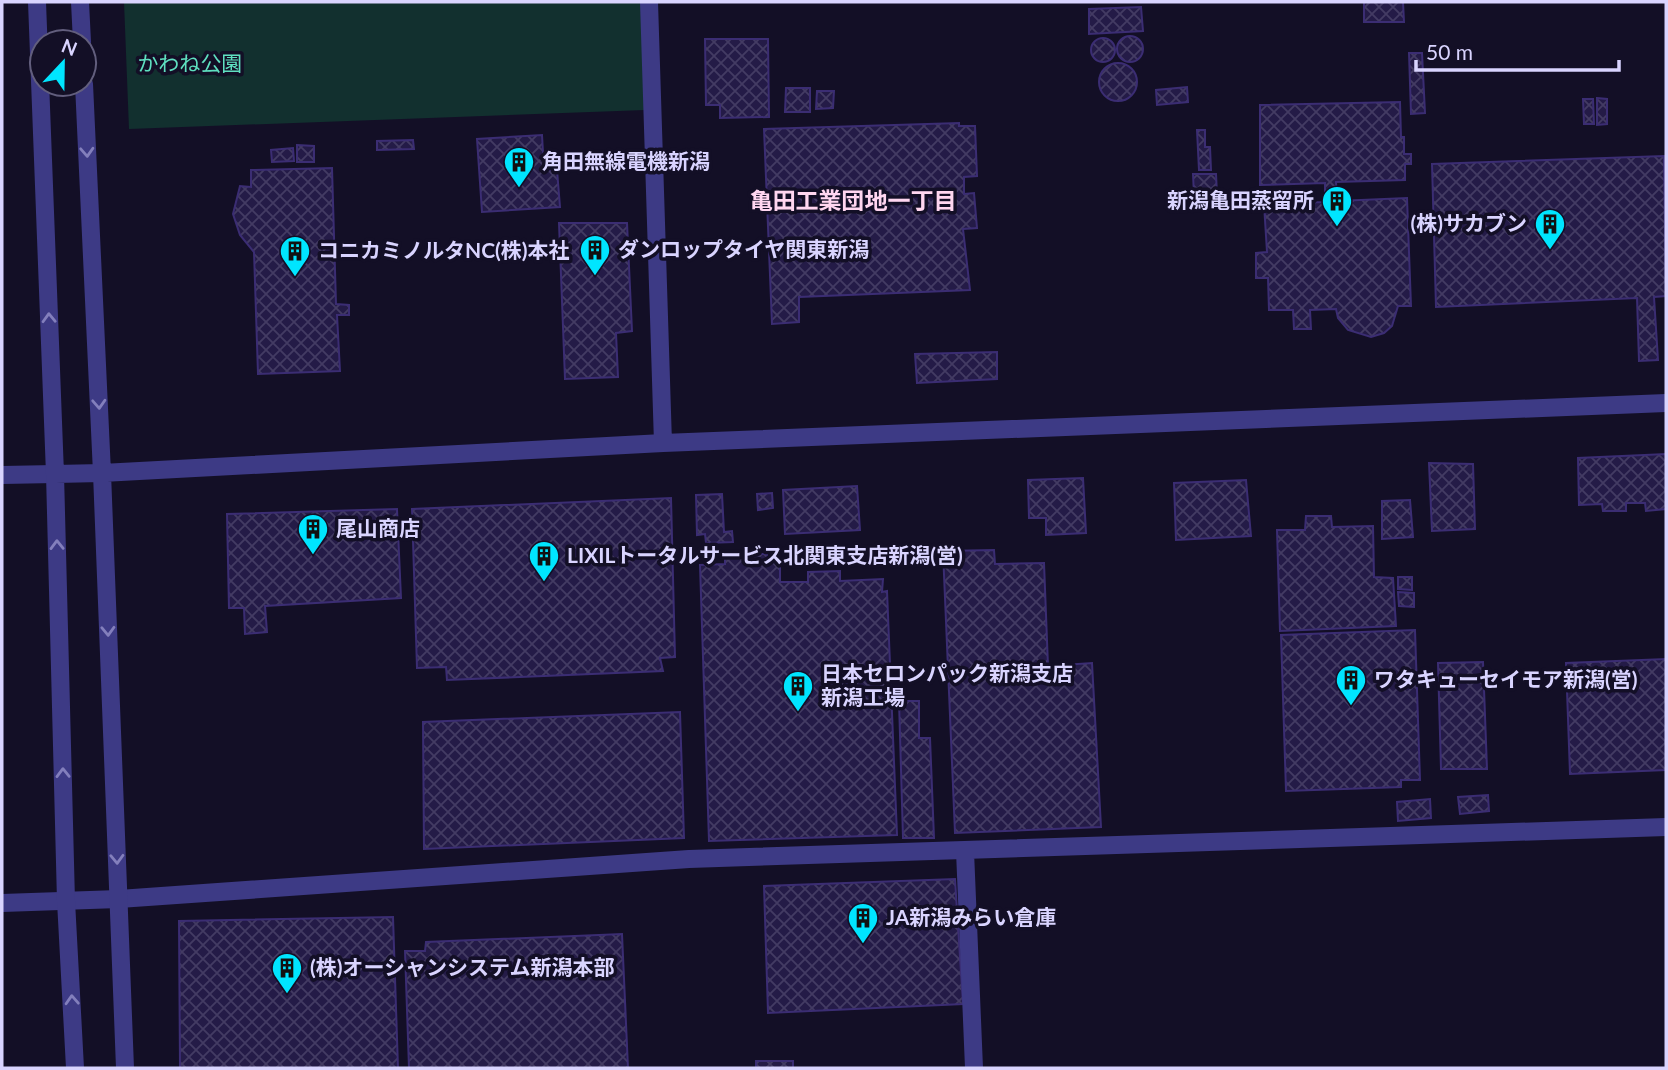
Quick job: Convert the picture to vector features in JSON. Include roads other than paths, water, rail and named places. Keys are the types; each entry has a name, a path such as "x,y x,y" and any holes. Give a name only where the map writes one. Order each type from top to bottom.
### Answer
{"street":[{"path":"37,2 55,474 66,901 75,1068"},
{"path":"80,2 81,28"},
{"path":"649,2 663,443"},
{"path":"85,98 125,1068"},
{"path":"2,475 102,473 663,443 1666,403"},
{"path":"2,903 119,899 689,859 1666,827"},
{"path":"965,851 974,1068"}],"place":[{"name":"角田無線電機新潟","path":"519,189"},
{"name":"新潟亀田蒸留所","path":"1337,228"},
{"name":"(株)サカブン","path":"1550,251"},
{"name":"ダンロップタイヤ関東新潟","path":"595,277"},
{"name":"コニカミノルタNC(株)本社","path":"295,278"},
{"name":"尾山商店","path":"313,556"},
{"name":"LIXILトータルサービス北関東支店新潟(営)","path":"544,583"},
{"name":"ワタキューセイモア新潟(営)","path":"1351,707"},
{"name":"日本セロンパック新潟支店 新潟工場","path":"798,713"},
{"name":"JA新潟みらい倉庫","path":"863,945"},
{"name":"(株)オーシャンシステム新潟本部","path":"287,995"}],"district":[{"name":"亀田工業団地一丁目","path":"853,201"}],"park label":[{"name":"かわね公園","path":"190,64"}]}
